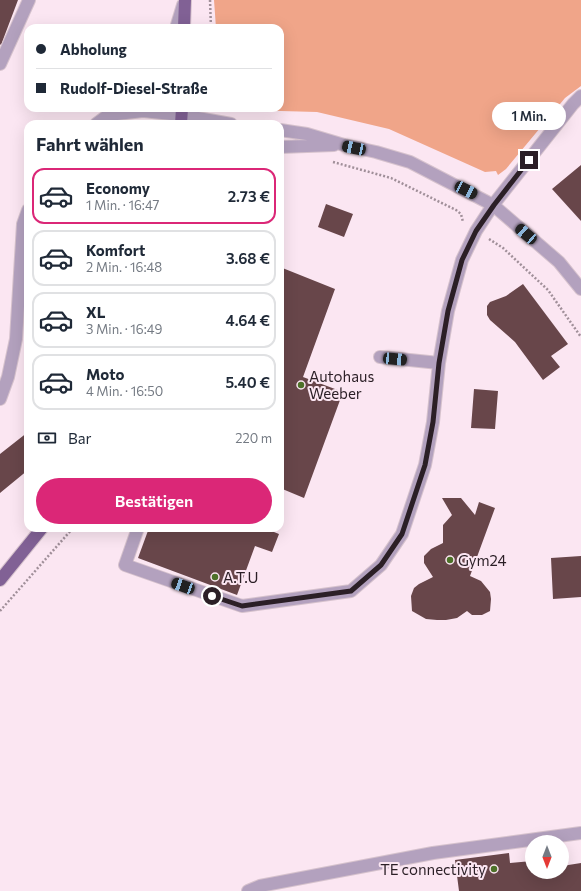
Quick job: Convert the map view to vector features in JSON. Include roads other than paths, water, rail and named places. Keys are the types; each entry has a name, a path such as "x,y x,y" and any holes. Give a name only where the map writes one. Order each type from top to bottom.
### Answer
{"main road":[{"path":"184,24 185,0"},
{"path":"0,580 39,532"}],"street":[{"path":"0,64 30,0"},
{"path":"177,24 185,0"},
{"path":"137,532 125,565 242,606 351,591 381,565 402,534 425,465 433,422 439,363 450,304 462,260 476,231 494,205 573,104 581,96"},
{"path":"101,120 112,112 143,112 206,120"},
{"path":"284,131 307,134 410,162 494,205 559,262 581,289"},
{"path":"284,147 344,145"},
{"path":"0,399 4,376 16,339 24,221"},
{"path":"380,358 439,363"},
{"path":"248,891 260,886 433,853 581,833"}],"place":[{"name":"Autohaus Weeber","path":"301,385"},
{"name":"Gym24","path":"450,560"},
{"name":"A.T.U","path":"215,577"},
{"name":"TE connectivity","path":"494,869"}]}
